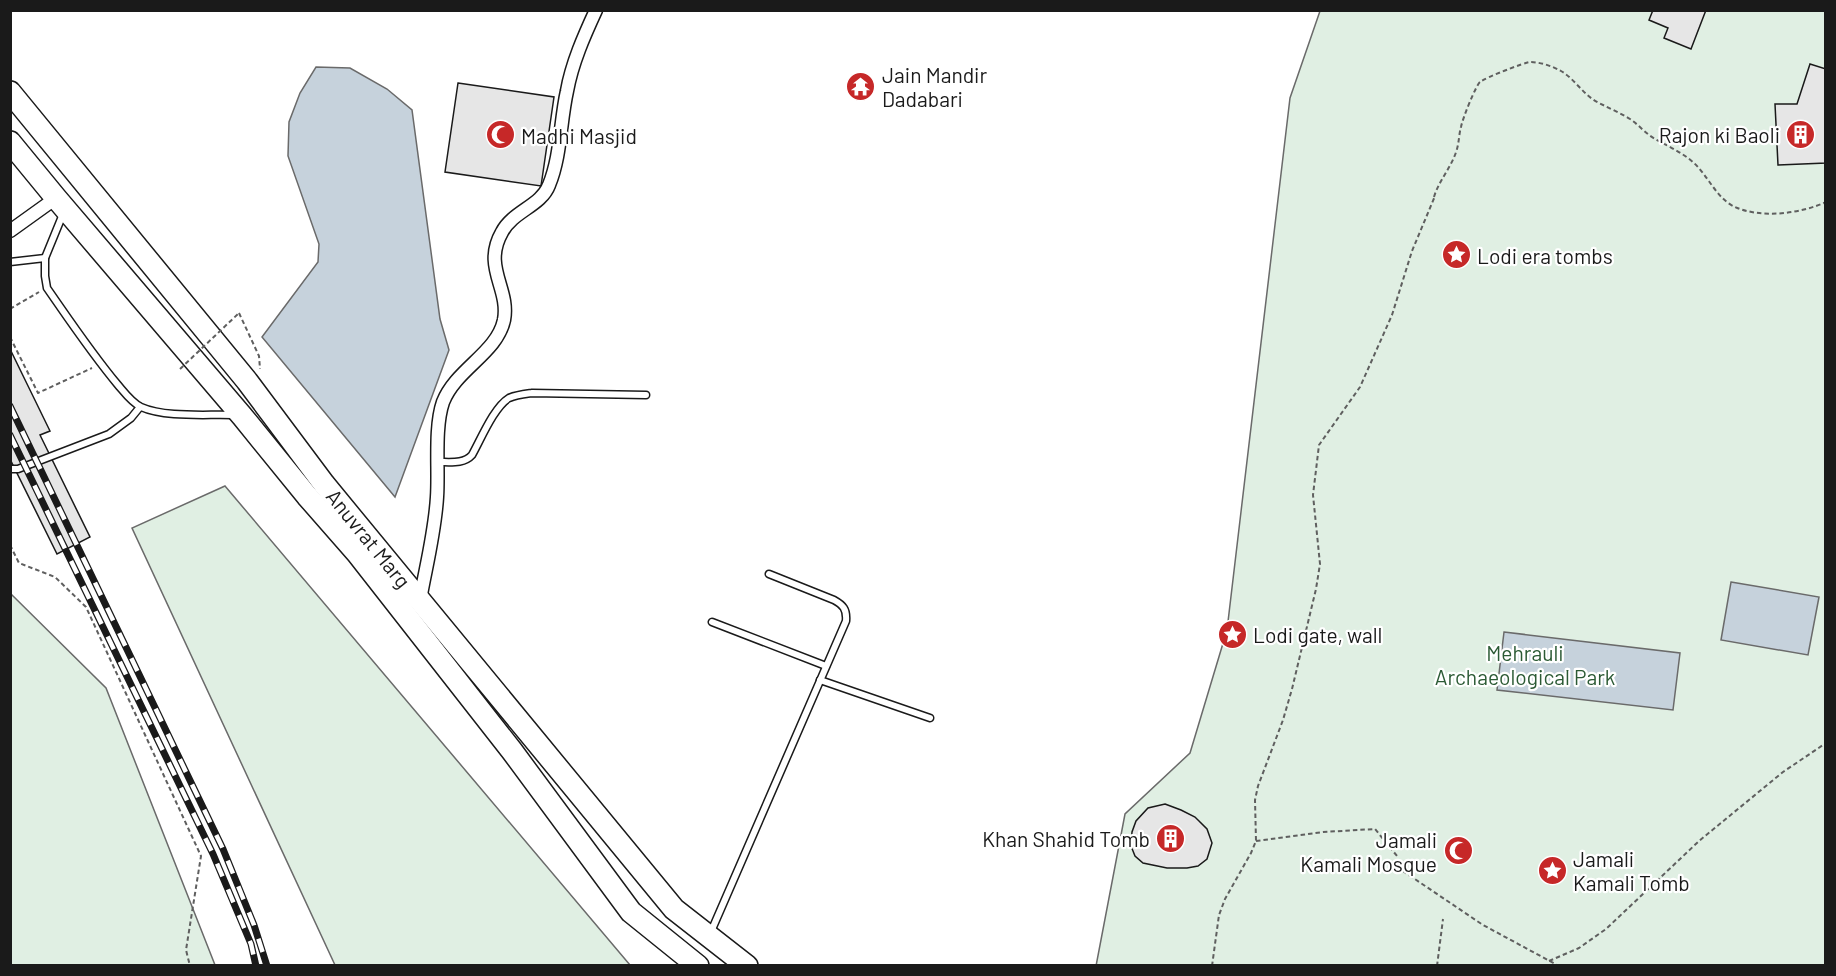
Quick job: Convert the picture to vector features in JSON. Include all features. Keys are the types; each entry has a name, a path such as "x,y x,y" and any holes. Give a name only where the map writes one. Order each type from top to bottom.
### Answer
{"highway":[{"name":"Anuvrat Marg","path":"10,92 247,381 324,484 674,909 747,966"},
{"name":"Anuvrat Marg","path":"10,142 357,553 512,751 631,912 698,966"}],"street":[{"path":"420,600 435,515 442,406 455,381 499,335 504,320 504,307 494,264 495,250 501,232 512,218 538,200 548,188 554,171 573,67 596,10"},
{"path":"10,231 60,203"}],"lane":[{"path":"60,203 45,258 47,288 100,364 140,407 176,414 242,416"},
{"path":"10,262 45,258"},
{"path":"438,462 468,460 499,406 515,396 532,393 646,395"},
{"path":"10,469 18,469 108,434 131,418 140,407"},
{"path":"709,937 846,621 847,614 843,606 834,600 769,574"},
{"path":"712,622 826,666"},
{"path":"820,680 930,718"}],"path":[{"path":"1212,966 1219,915 1225,899 1256,842 1255,800 1258,786 1292,689 1317,581 1320,564 1313,495 1319,445 1360,387 1392,315 1412,251 1440,182 1449,170 1456,152 1461,127 1478,84 1497,73 1529,62 1541,63 1560,70 1597,102 1613,108 1695,164 1717,192 1734,206 1766,214 1801,211 1826,202"},
{"path":"1431,204 1435,196"},
{"path":"10,309 47,288"},
{"path":"180,369 240,313 259,356"},
{"path":"10,337 38,393 100,364"},
{"path":"10,545 19,563 55,577 86,607 201,856 186,950 190,966"},
{"path":"1548,961 1579,948 1606,929 1699,840 1783,772 1826,743"},
{"path":"1256,842 1323,832 1375,829 1397,856 1397,867 1483,925 1559,966"},
{"path":"1437,966 1443,919"}],"green space":[{"name":"Mehrauli Archaeological Park","path":"1320,11 1825,11 1825,965 1096,966 1125,814 1190,753 1227,630 1290,98"},
{"path":"225,486 630,965 335,965 132,528"},
{"path":"11,594 106,688 215,965 11,965"}],"shaded area":[{"path":"316,67 350,68 387,89 412,110 440,319 449,350 395,497 262,337 318,262 319,244 288,156 289,122 300,93"},
{"path":"1731,582 1819,597 1808,655 1721,640"},
{"path":"1504,632 1680,653 1673,710 1497,690"}],"building":[{"path":"1653,10 1706,10 1691,49 1664,38 1668,28 1649,20"},
{"name":"Rajon ki Baoli","path":"1810,64 1826,69 1826,163 1778,165 1775,104 1797,104"},
{"name":"Madhi Masjid","path":"458,83 554,97 541,186 445,172"},
{"path":"10,349 50,431 40,435 90,537 57,554 10,459"},
{"name":"Khan Shahid Tomb","path":"1165,804 1195,817 1207,829 1212,843 1207,859 1198,866 1167,868 1143,863 1135,856 1131,846 1136,821 1148,808"}],"railway":[{"path":"10,406 223,849 254,925 267,966"},
{"path":"10,435 213,854 251,944 256,966"}],"place":[{"name":"Jain Mandir Dadabari","path":"861,86"},
{"name":"Rajon ki Baoli","path":"1801,134"},
{"name":"Madhi Masjid","path":"500,135"},
{"name":"Lodi era tombs","path":"1456,255"},
{"name":"Lodi gate, wall","path":"1232,634"},
{"name":"Khan Shahid Tomb","path":"1171,838"},
{"name":"Jamali Kamali Mosque","path":"1458,851"},
{"name":"Jamali Kamali Tomb","path":"1552,870"}]}
